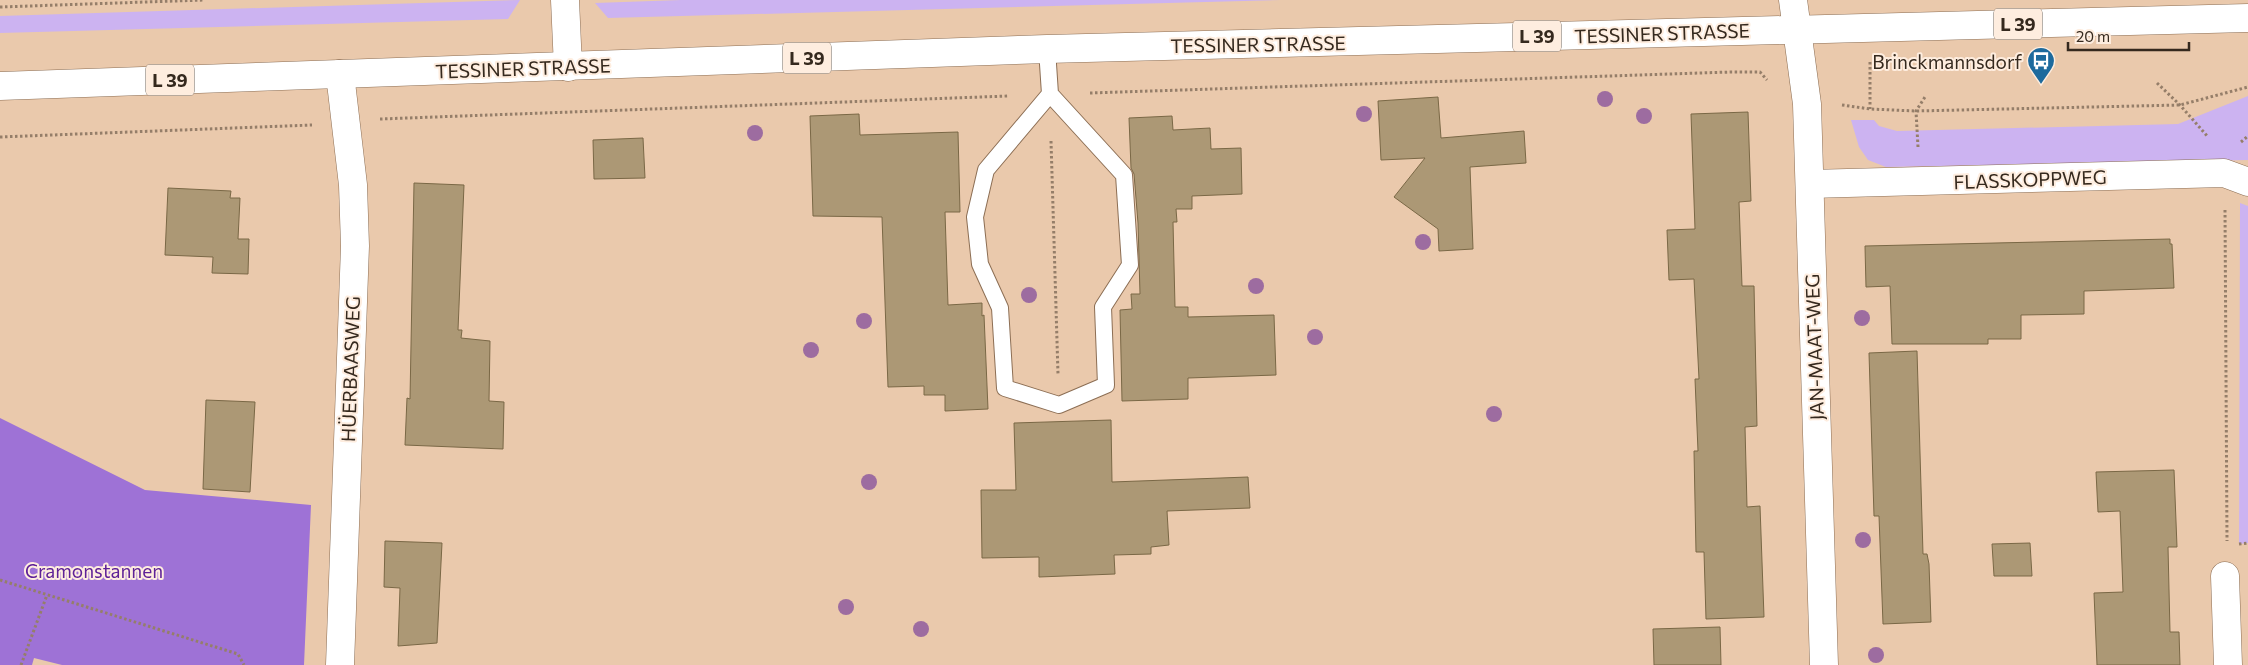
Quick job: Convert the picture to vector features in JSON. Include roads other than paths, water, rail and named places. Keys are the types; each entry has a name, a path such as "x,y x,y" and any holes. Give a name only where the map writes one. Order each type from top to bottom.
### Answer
{"main road":[{"path":"565,0 568,66"},
{"name":"JAN-MAAT-WEG","path":"1793,0 1806,96 1824,665"},
{"name":"TESSINER STRASSE","path":"0,86 1047,49 2248,18"},
{"name":"HÜERBAASWEG","path":"340,74 353,185 355,246 340,665"},
{"name":"FLASSKOPPWEG","path":"1810,184 2224,173 2248,182"},
{"path":"2224,576 2228,665"}],"lane":[{"path":"1047,49 1050,94 1124,175 1130,265 1103,307 1106,386 1059,405 1005,388 1000,308 980,264 975,217 986,170 1050,94"}],"place":[{"name":"Brinckmannsdorf","path":"2041,85"}],"park label":[{"name":"Cramonstannen","path":"94,570"}]}
